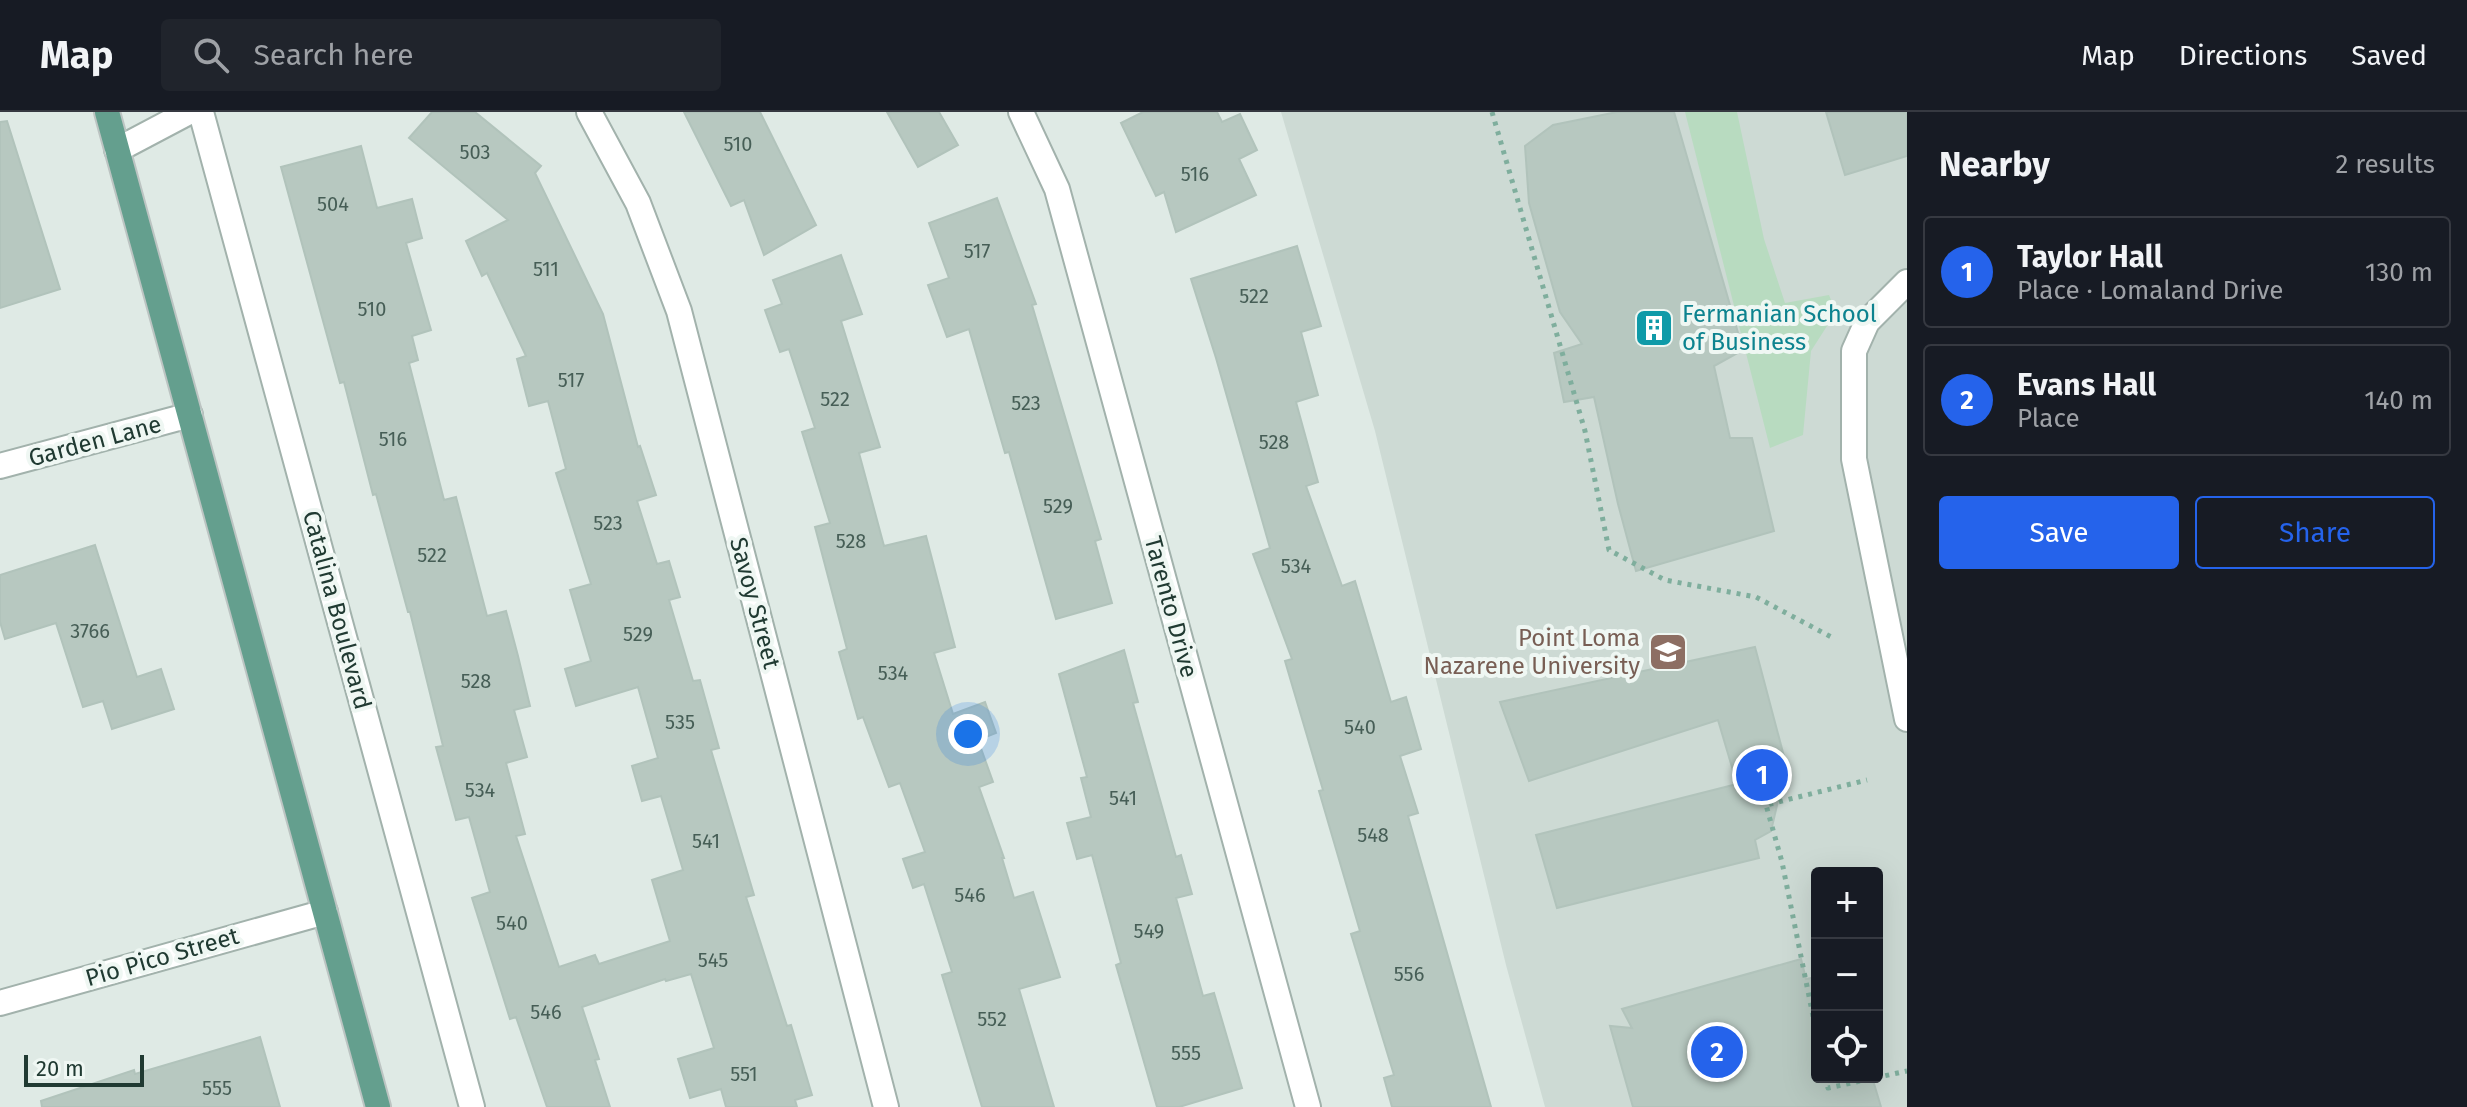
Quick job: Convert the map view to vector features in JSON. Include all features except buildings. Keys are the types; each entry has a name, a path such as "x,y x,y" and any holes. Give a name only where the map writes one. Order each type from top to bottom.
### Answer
{"main road":[{"path":"107,112 378,1107"}],"street":[{"path":"117,150 189,112"},
{"name":"Catalina Boulevard","path":"201,112 472,1107"},
{"name":"Savoy Street","path":"589,112 638,203 679,311 886,1107"},
{"name":"Tarento Drive","path":"1021,112 1057,189 1308,1107"},
{"path":"1907,282 1867,322 1854,351 1854,459 1907,719"},
{"name":"Garden Lane","path":"0,466 190,415"},
{"name":"Pio Pico Street","path":"0,1003 325,912"}],"path":[{"path":"1492,112 1585,431 1609,550 1665,580 1756,597 1835,639"},
{"path":"1812,1011 1782,862 1766,805 1867,780"},
{"path":"1883,1076 1907,1071"},
{"path":"1827,1083 1828,1088 1851,1083"}],"shaded area":[{"name":"Point Loma Nazarene University","path":"1281,112 1907,112 1907,1107 1545,1107 1506,965 1375,431"}],"green space":[{"path":"1685,112 1737,112 1764,239 1785,303 1829,295 1836,312 1811,351 1803,435 1770,448"}],"place":[{"name":"Fermanian School of Business","path":"1654,328"},
{"name":"Point Loma Nazarene University","path":"1668,652"},
{"name":"Taylor Hall","path":"1762,775"},
{"name":"Evans Hall","path":"1717,1052"}]}
